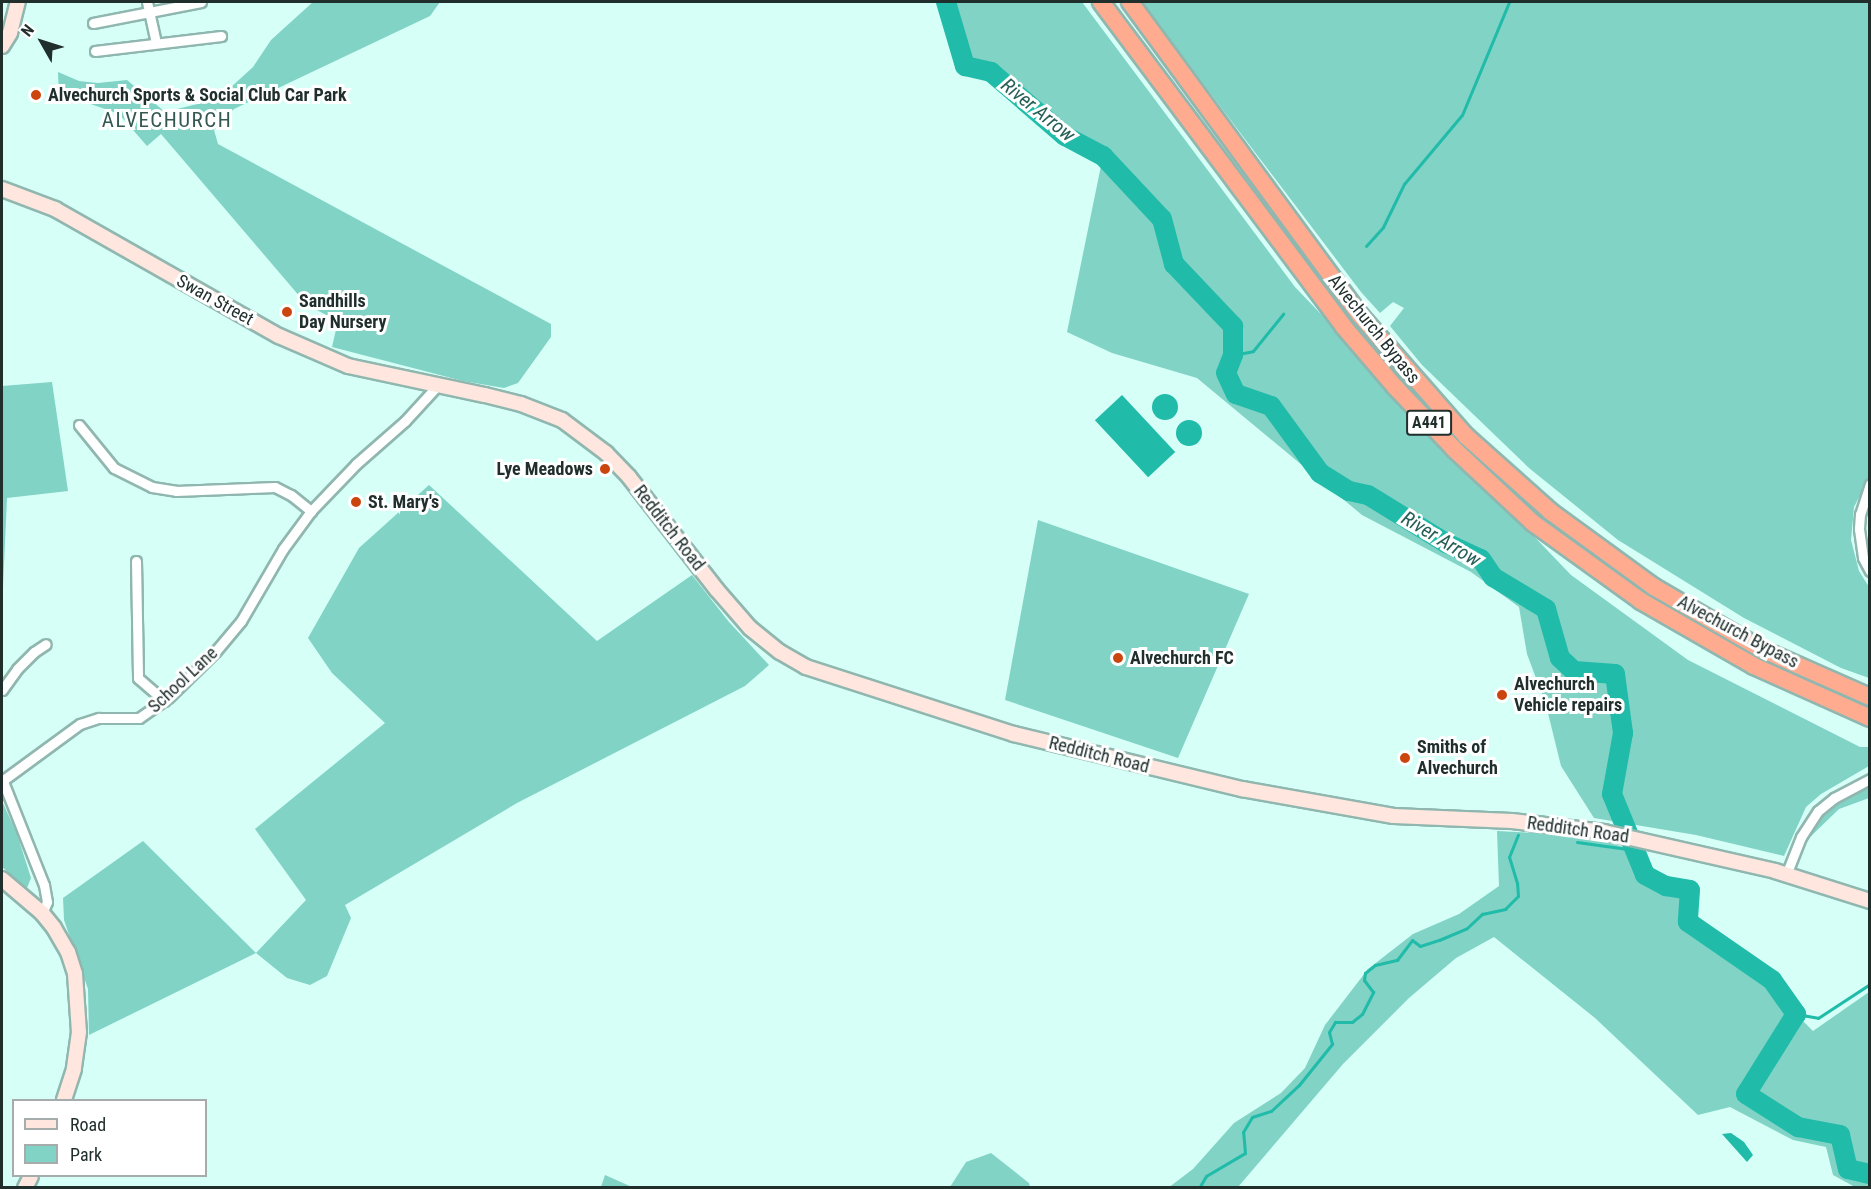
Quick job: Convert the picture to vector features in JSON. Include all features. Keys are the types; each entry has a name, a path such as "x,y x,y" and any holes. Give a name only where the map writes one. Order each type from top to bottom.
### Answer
{"highway":[{"name":"Alvechurch Bypass","path":"1101,2 1343,326 1396,388 1493,486 1533,523 1641,601 1754,666 1869,718"},
{"name":"Alvechurch Bypass","path":"1130,2 1360,315 1466,436 1551,512 1654,587 1761,649 1869,697"}],"main road":[{"path":"2,46 10,33 18,2"},
{"name":"Swan Street","path":"2,189 55,209 279,336 348,366 438,384"},
{"name":"Redditch Road","path":"438,384 521,404 562,420 584,435 629,477 717,590 750,628 780,652 806,667 1014,734 1242,789 1395,816 1512,821 1604,832 1786,875 1869,901"},
{"path":"2,879 42,913 68,952 78,995 76,1052 64,1099"}],"street":[{"path":"147,2 156,43"},
{"path":"93,23 149,14 201,2"},
{"path":"95,51 221,36"},
{"name":"School Lane","path":"42,913 47,902 44,885 2,780 80,724 99,718 139,718 164,701 215,652 241,621 278,557 311,511 356,464 405,421 438,384"},
{"path":"79,425 114,468 152,487 176,491 275,487 291,495 311,511"},
{"path":"1869,484 1859,530 1863,558 1869,571"},
{"path":"136,561 138,678 164,701"},
{"path":"2,690 33,652 46,644"},
{"path":"1786,875 1796,848 1818,811 1834,798 1869,779"}],"green space":[{"path":"313,2 440,2 430,16 234,109 214,130 218,144 551,324 551,337 518,383 504,388 463,381 332,347 338,321 307,305 161,134 147,146 119,114 68,96 59,97 58,72 79,81 98,83 127,80 165,112 218,99 253,67 271,40"},
{"path":"946,2 1082,2 1295,287 1571,575 1688,660 1860,747 1869,747 1869,766 1821,794 1806,807 1784,856 1696,835 1594,818 1561,766 1546,705 1527,654 1519,607 1471,572 1362,515 1197,378 1112,353 1067,332 1103,156 1065,136 991,72 965,66"},
{"path":"1141,2 1869,2 1870,476 1854,507 1851,540 1859,571 1869,587 1869,678 1841,668 1744,618 1618,540 1529,468 1422,365 1390,326 1404,308 1393,302 1380,313 1361,292"},
{"path":"52,382 68,491 7,498 2,610 2,386"},
{"path":"429,485 597,641 692,575 729,622 769,665 745,686 517,803 345,905 351,918 327,976 310,985 287,978 256,953 306,900 255,829 385,723 332,673 308,638 359,548"},
{"path":"1038,520 1249,594 1178,758 1005,700"},
{"path":"1869,786 1869,798 1839,809 1807,840 1823,814 1836,802"},
{"path":"2,801 17,834 31,878 27,888 2,867"},
{"path":"1545,830 1603,841 1634,850 1645,875 1666,886 1690,890 1689,922 1772,980 1796,1014 1813,1031 1869,992 1869,1187 1855,1187 1833,1175 1826,1147 1793,1140 1730,1107 1698,1115 1595,1018 1494,937 1456,958 1409,998 1343,1064 1238,1187 1168,1188 1193,1169 1234,1123 1281,1093 1305,1068 1325,1025 1368,969 1413,934 1459,914 1499,886 1497,831 1533,833"},
{"path":"143,841 256,953 89,1035 88,989 64,920 63,898"},
{"path":"991,1153 1029,1183 1030,1187 950,1187 966,1162"},
{"path":"605,1175 632,1187 601,1187"}],"shaded area":[{"path":"1165,394 1174,398 1178,407 1174,416 1165,420 1156,416 1152,407 1156,398"},
{"path":"1122,395 1175,452 1148,477 1095,420"},
{"path":"1189,420 1198,424 1202,433 1198,442 1189,446 1180,442 1176,433 1180,424"},
{"path":"1731,1133 1744,1142 1753,1155 1747,1162 1722,1134"}],"waterway":[{"name":"River Arrow","path":"946,2 965,66 991,72 1065,136 1103,156 1162,219 1174,264 1233,326 1233,355 1226,373 1236,394 1271,406 1320,473 1349,491 1368,495 1446,543 1481,559 1493,577 1546,609 1560,658 1574,671 1615,674 1623,733 1612,794 1645,875 1666,886 1690,890 1688,922 1772,980 1796,1014 1746,1094 1798,1127 1840,1135 1848,1169 1870,1174"},
{"path":"1366,246 1383,227 1404,184 1462,115 1509,2"},
{"path":"1233,355 1253,351 1283,314"},
{"path":"1199,1188 1206,1176 1245,1153 1243,1132 1252,1117 1271,1111 1299,1085 1332,1044 1329,1032 1335,1022 1352,1022 1362,1014 1373,992 1364,980 1365,973 1375,965 1397,960 1412,940 1420,946 1439,940 1467,928 1482,914 1505,909 1518,896 1517,883 1509,857 1518,835"},
{"path":"1577,842 1634,850"},
{"path":"1796,1014 1818,1018 1870,984"},
{"path":"1181,1188 1193,1188"}],"place":[{"name":"Alvechurch Sports & Social Club Car Park","path":"36,95"},
{"name":"Sandhills Day Nursery","path":"287,312"},
{"name":"Lye Meadows","path":"605,469"},
{"name":"St. Mary's","path":"356,502"},
{"name":"Alvechurch FC","path":"1118,658"},
{"name":"Alvechurch Vehicle repairs","path":"1502,695"},
{"name":"Smiths of Alvechurch","path":"1405,758"}],"district":[{"name":"ALVECHURCH","path":"167,120"}]}
